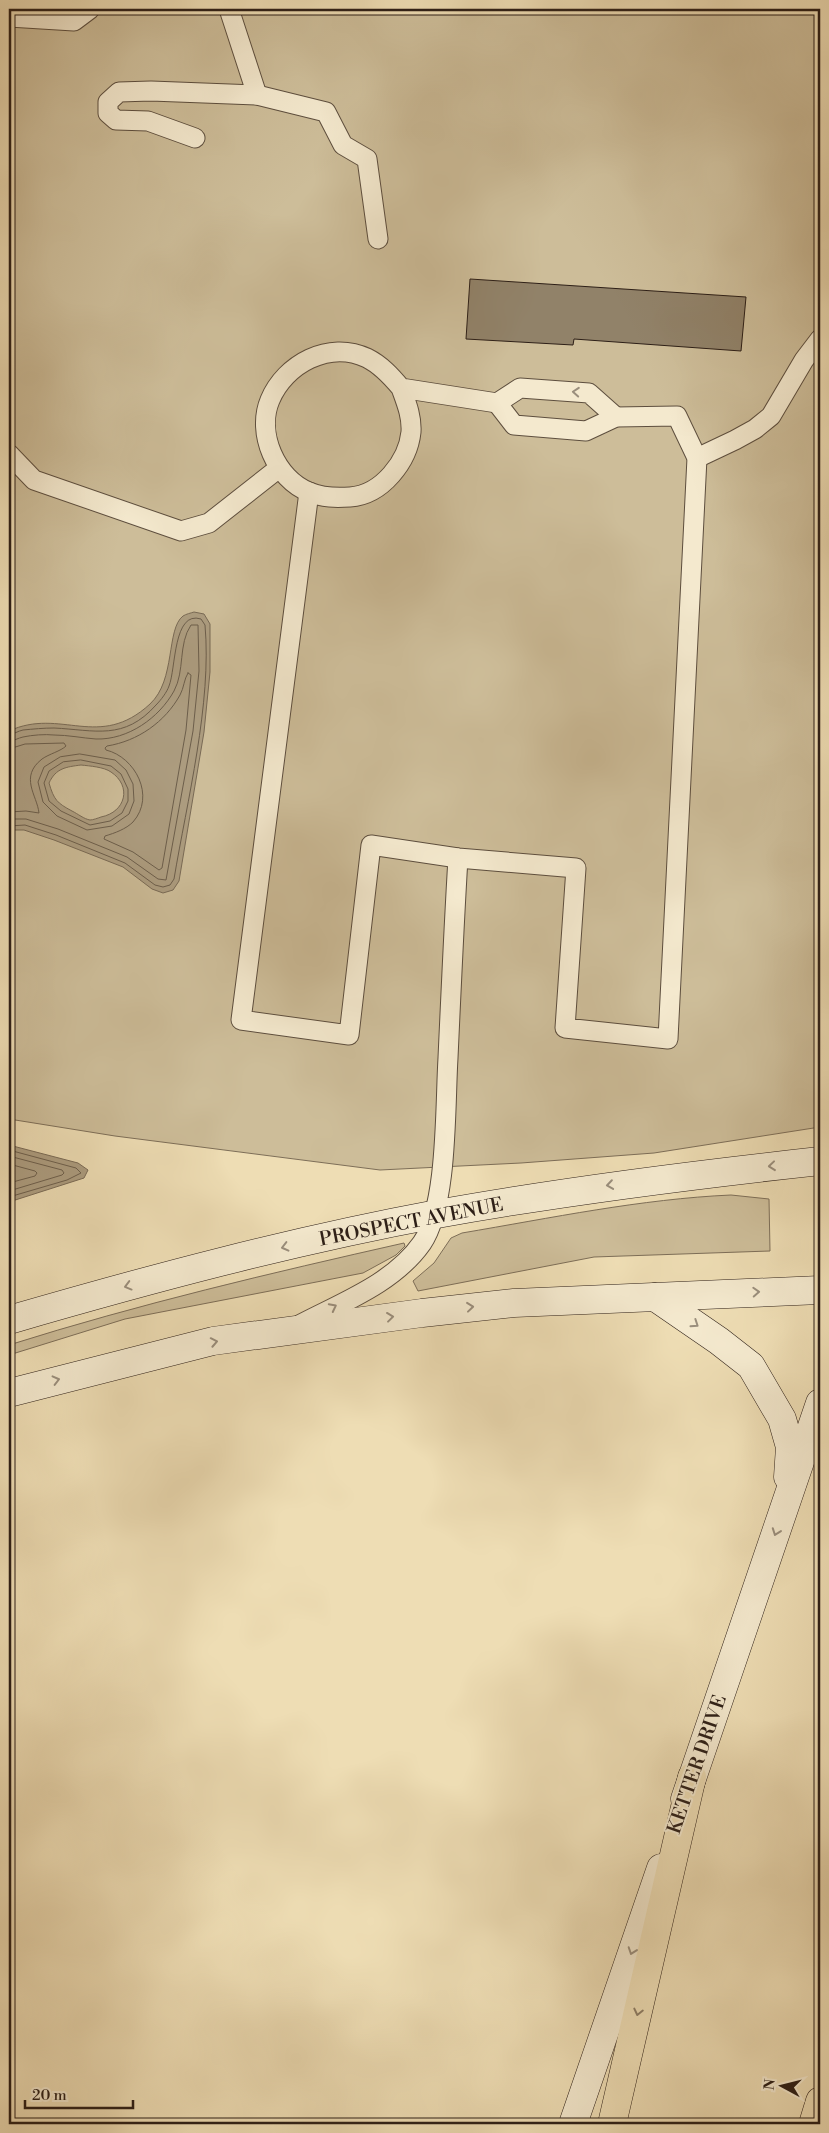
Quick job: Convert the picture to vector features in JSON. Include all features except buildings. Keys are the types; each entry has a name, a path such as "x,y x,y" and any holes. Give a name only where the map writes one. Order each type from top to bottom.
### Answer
{"highway":[{"path":"612,2124 692,1777"},
{"path":"813,2124 820,2101"}],"main road":[{"name":"PROSPECT AVENUE","path":"9,1320 170,1275 322,1238 436,1214 612,1185 820,1161"},
{"path":"9,1393 213,1342 290,1330 514,1303 820,1290"},
{"path":"655,1297 719,1341 751,1366 782,1419 790,1447 786,1504"},
{"name":"KETTER DRIVE","path":"573,2124 786,1504 816,1427 820,1404"}],"lane":[{"path":"9,17 74,21 90,9"},
{"path":"229,9 257,95"},
{"path":"195,138 148,121 116,120 108,113 108,102 119,92 151,91 257,95 326,112 343,145 367,159 378,239"},
{"path":"697,458 748,433 771,416 804,360 820,339"},
{"path":"343,352 366,357 386,370 401,388 409,409 411,432 405,454 393,474 375,488 354,497 331,498 308,492 292,482 279,468 269,447 265,424 269,401 281,380 298,364 319,354 343,352"},
{"path":"401,388 497,403 520,388 589,393 616,417"},
{"path":"308,492 241,1020 348,1036 371,845 458,858 576,868 565,1028 668,1039 697,458 677,416 616,417 586,431 514,424 497,403"},
{"path":"9,454 34,480 181,531 210,523 279,468"},
{"path":"290,1330 384,1280 405,1262 423,1242 436,1214 443,1147 458,858"}],"shaded area":[{"path":"9,9 820,9 820,1127 654,1153 521,1163 380,1170 115,1136 9,1119"},
{"path":"731,1195 769,1199 770,1251 594,1257 418,1291 413,1281 434,1263 451,1238 462,1233 630,1205"},
{"path":"404,1243 405,1246 396,1255 363,1273 125,1319 9,1355 9,1345 107,1316 255,1278"}],"water":[{"path":"194,612 204,614 210,624 210,672 204,732 179,881 173,890 163,893 152,889 123,867 24,830 9,830 9,731 28,725 46,723 97,727 114,725 131,718 150,704 158,694 164,682 174,632 183,616","holes":["81,765 108,770 118,778 124,791 121,804 116,810 91,820 83,818 59,803 49,783 58,771"]},
{"path":"9,1145 78,1163 88,1170 84,1178 9,1202"}]}
